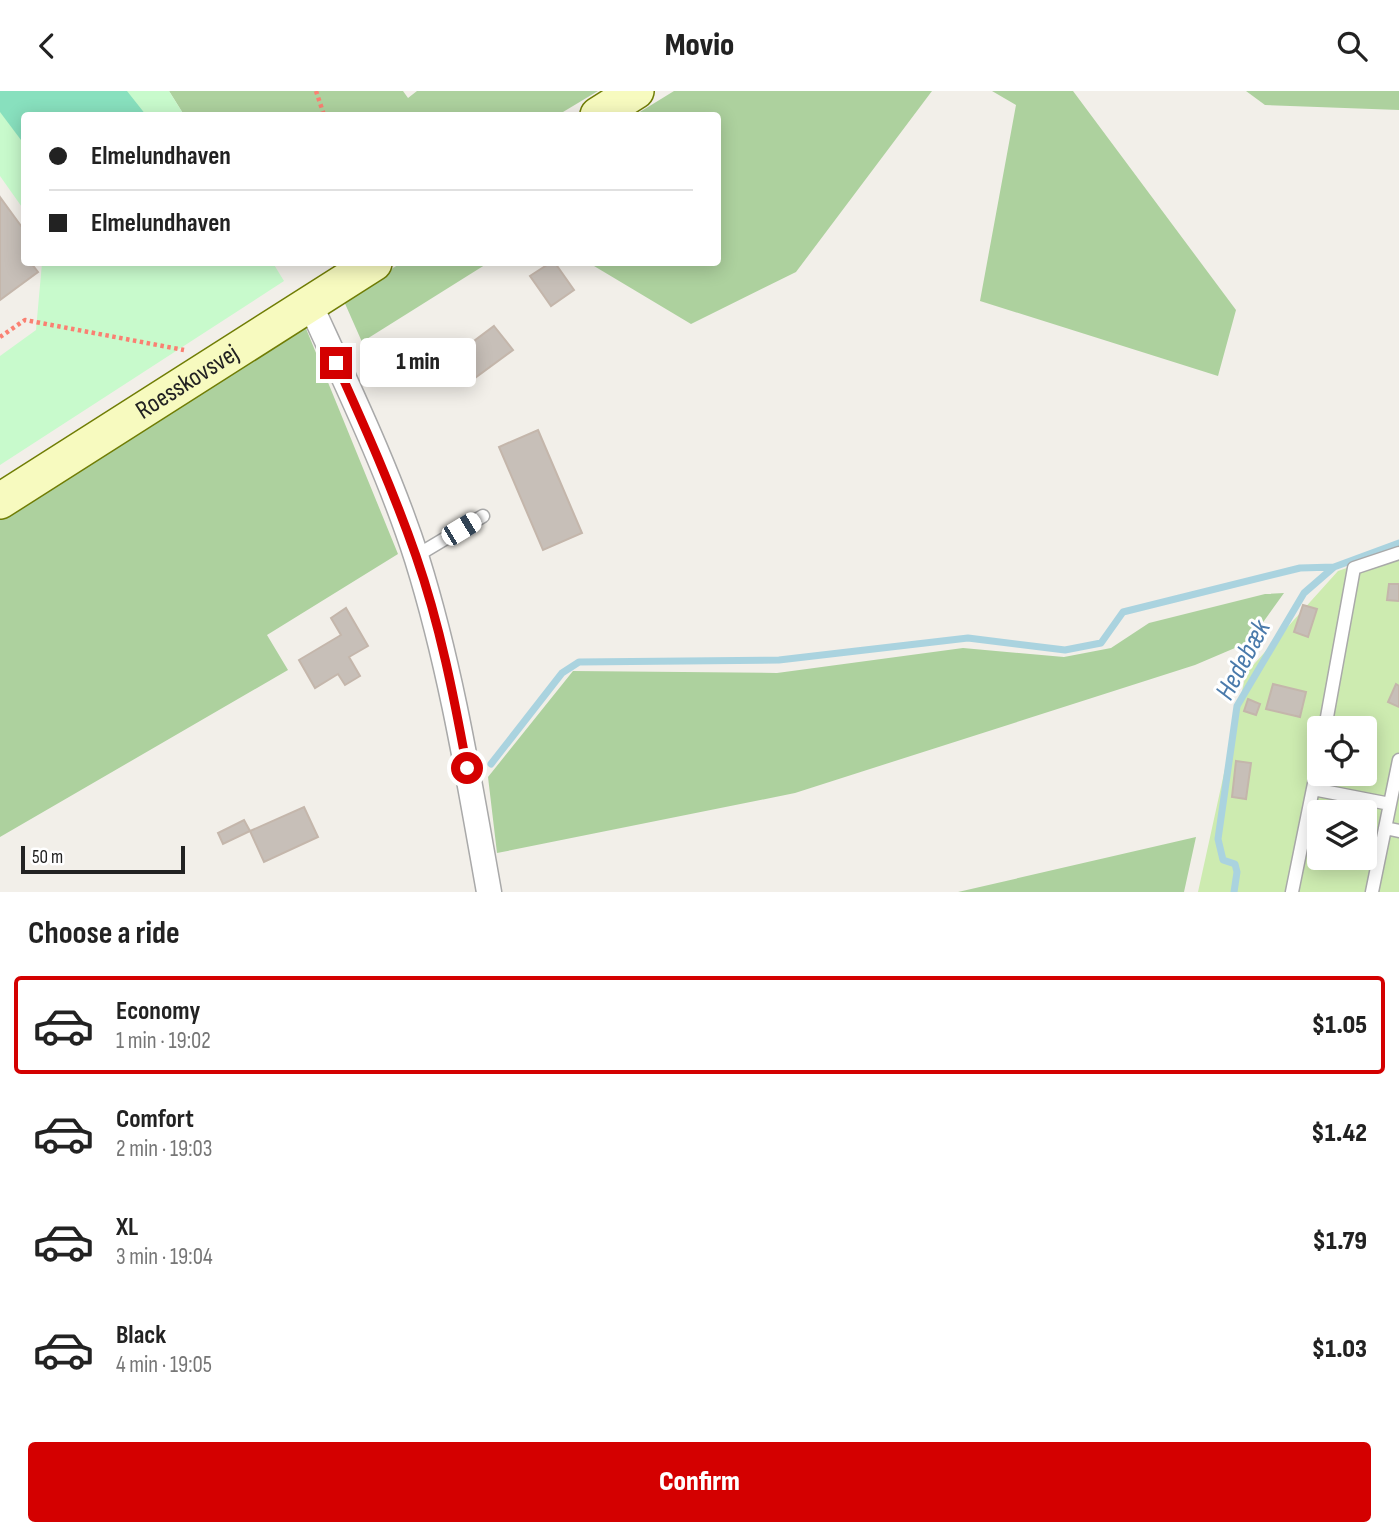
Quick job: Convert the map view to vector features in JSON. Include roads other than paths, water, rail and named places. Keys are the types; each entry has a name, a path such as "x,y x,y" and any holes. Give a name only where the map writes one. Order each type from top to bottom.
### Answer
{"street":[{"path":"603,112 636,91"},
{"name":"Roesskovsvej","path":"0,501 369,266"},
{"path":"310,304 379,460 416,557 443,651 458,719 489,892"}],"lane":[{"path":"416,557 483,516"},
{"path":"1327,716 1354,568 1399,553"},
{"path":"1372,892 1399,759"},
{"path":"1292,892 1314,786"},
{"path":"1313,789 1390,804"},
{"path":"1385,828 1399,831"}],"waterway":[{"name":"Hedebæk","path":"1234,892 1237,872 1235,864 1223,860 1218,839 1237,706 1304,593 1334,567 1399,543"},
{"path":"491,764 562,673 579,662 779,660 968,638 1065,650 1101,643 1123,612 1300,568 1334,567"}]}
